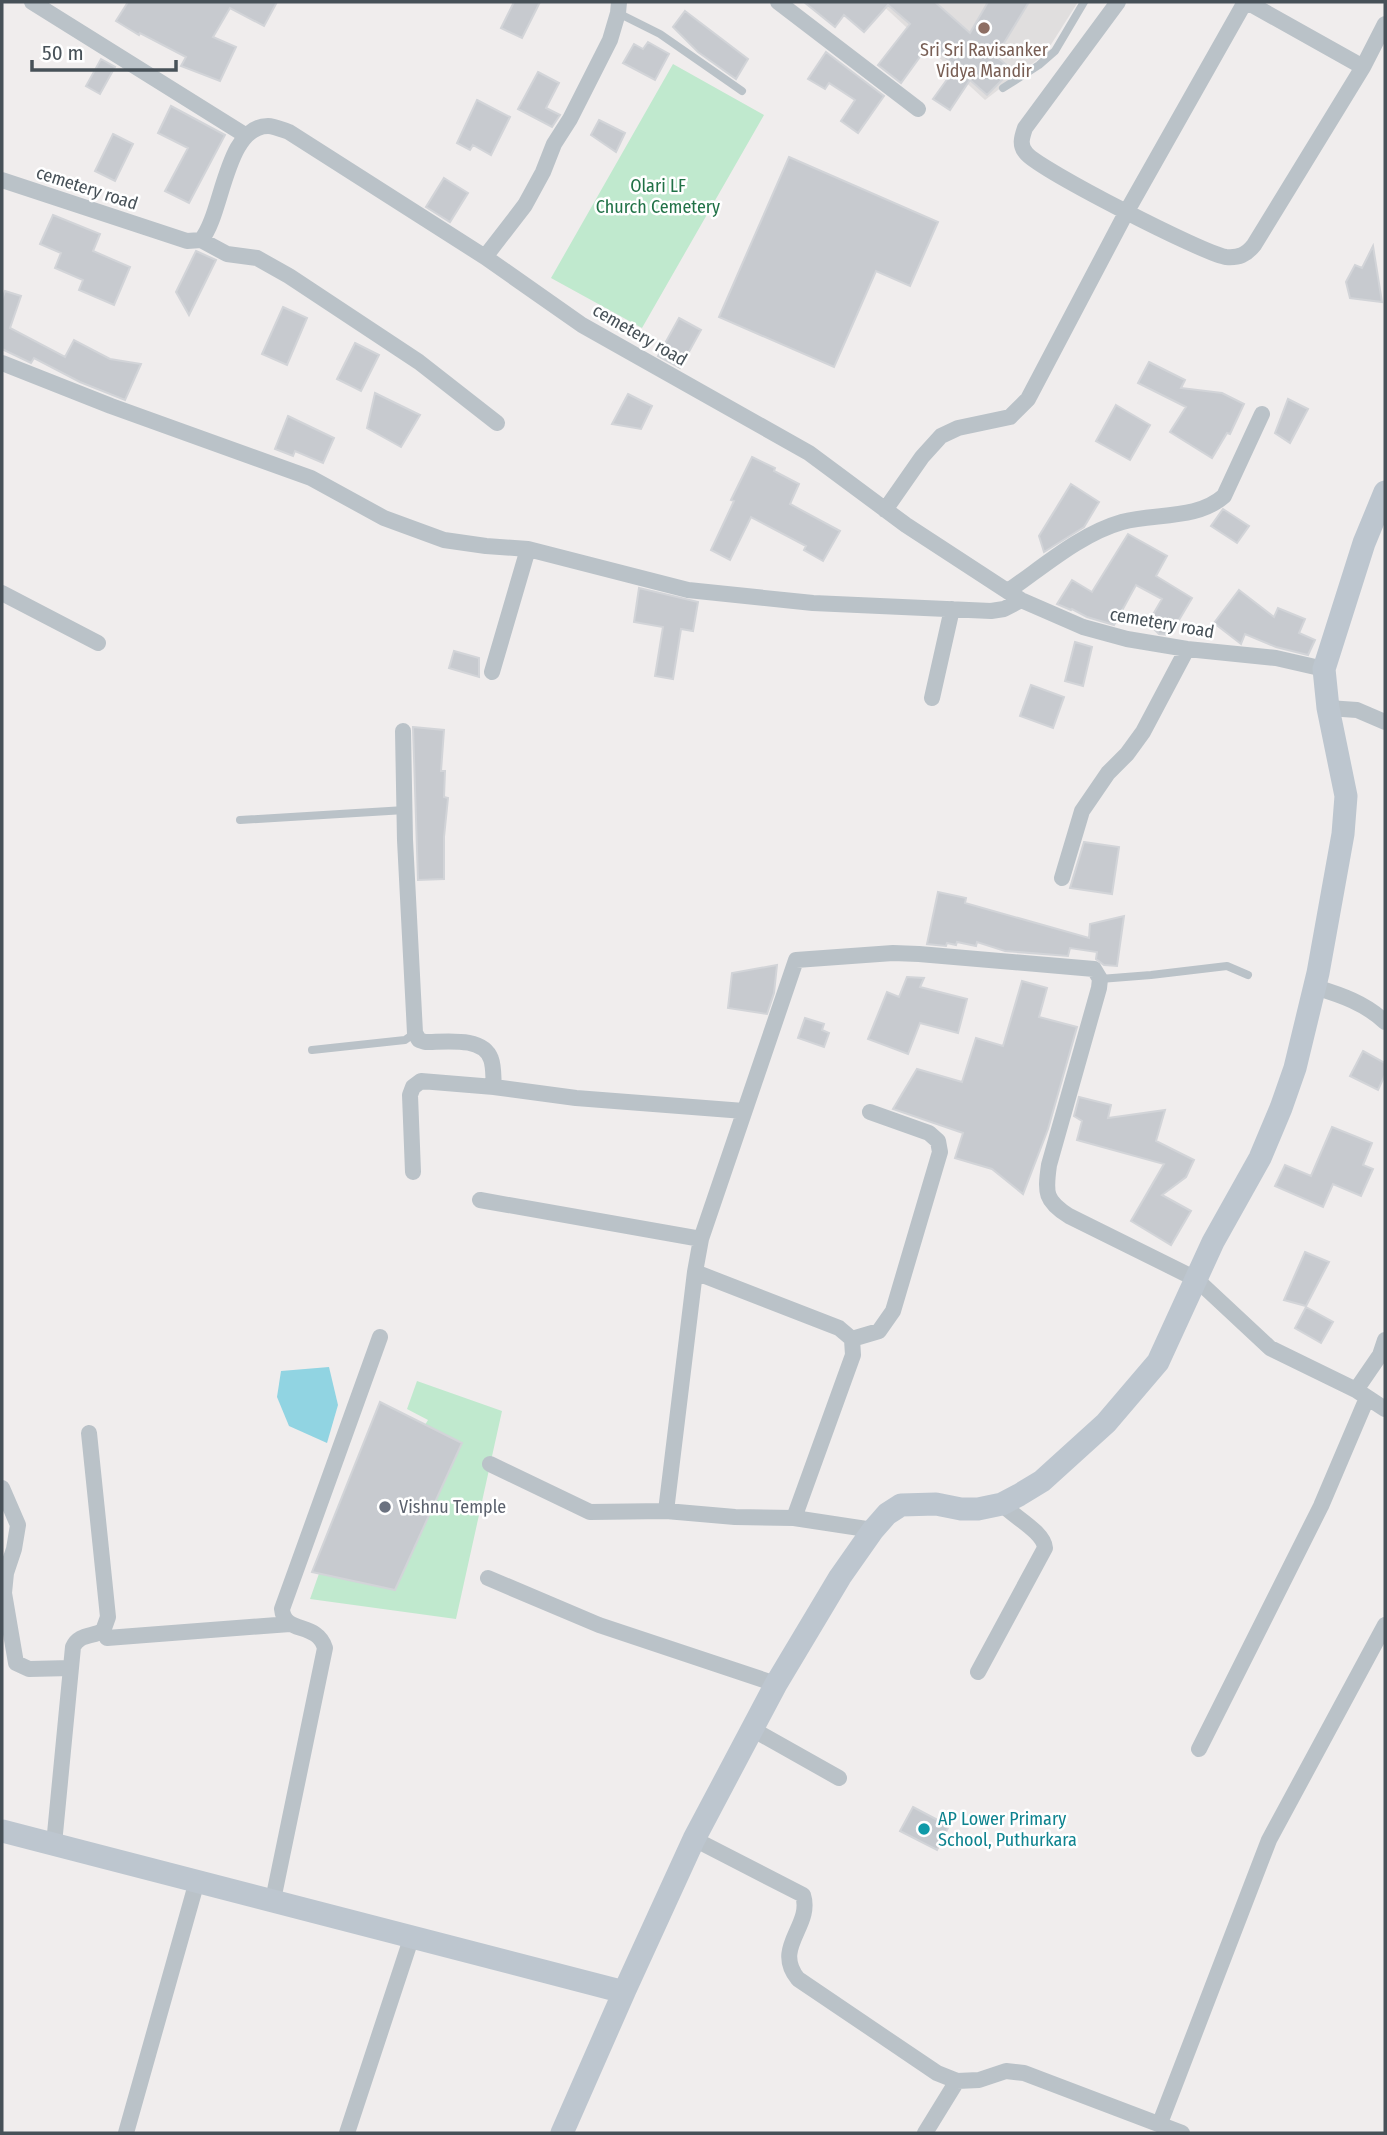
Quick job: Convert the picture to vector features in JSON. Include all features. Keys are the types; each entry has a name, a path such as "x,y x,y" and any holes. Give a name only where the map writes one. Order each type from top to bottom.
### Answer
{"street":[{"path":"32,2 245,135 221,185 209,230 201,240"},
{"path":"778,2 918,109"},
{"path":"1118,2 1025,128 1021,140 1023,151 1031,159 1173,235 1222,256 1237,258 1247,253 1363,67 1385,24"},
{"path":"885,510 922,457 941,436 958,428 1010,417 1028,400 1127,211 1246,2 1363,67"},
{"path":"485,257 525,205 543,172 554,144 570,119 610,40 618,7"},
{"name":"cemetery road","path":"245,135 268,126 289,132 485,257 582,325 809,453 958,561 1014,596 1083,627 1127,639 1276,659 1324,669"},
{"name":"cemetery road","path":"2,180 187,241 201,240 228,254 257,258 289,276 419,362 497,424"},
{"path":"2,363 111,406 311,478 384,518 444,540 528,549 688,590 813,603 991,611 1004,609 1014,596 1066,551 1099,531 1123,522 1202,510 1215,504 1224,496 1262,414"},
{"path":"562,2133 694,1839 776,1684 840,1577 873,1530 887,1514 901,1505 936,1504 978,1509 1002,1504 1042,1481 1106,1423 1158,1362 1196,1279 1260,1158 1295,1068 1315,987 1343,834 1346,796 1328,708 1324,669 1364,542 1385,492"},
{"path":"492,672 528,549"},
{"path":"2,593 98,643"},
{"path":"932,698 952,609"},
{"path":"1062,878 1082,811 1108,773 1127,754 1143,732 1187,649"},
{"path":"1328,708 1357,710 1385,722"},
{"path":"403,731 415,1032 419,1040 425,1042 475,1044 483,1049 492,1061 494,1087"},
{"path":"666,1511 701,1239 796,960 893,953 1085,966 1094,969 1100,979 1099,988 1049,1165 1046,1185 1048,1197 1054,1206 1069,1216 1196,1279 1270,1348 1362,1394 1385,1409"},
{"path":"1315,987 1372,1009 1385,1022"},
{"path":"413,1172 410,1095 413,1087 421,1081 576,1098 744,1111"},
{"path":"852,1339 878,1331 893,1311 940,1152 938,1141 929,1133 870,1112"},
{"path":"480,1200 701,1239"},
{"path":"695,1272 839,1328 852,1339 853,1355 794,1518"},
{"path":"290,1624 283,1617 282,1609 380,1337"},
{"path":"1199,1749 1321,1506 1367,1377 1385,1340"},
{"path":"54,1844 75,1641 103,1631 108,1617 89,1433"},
{"path":"490,1464 590,1512 666,1511 735,1517 794,1518 873,1530"},
{"path":"2,1488 18,1525 4,1593 16,1662 29,1669 71,1668"},
{"path":"978,1672 1045,1548 1044,1539 1037,1531 1022,1523 1002,1504"},
{"path":"488,1578 599,1625 776,1684"},
{"path":"107,1638 290,1624 314,1632 322,1639 325,1648 273,1900"},
{"path":"1160,2123 1269,1840 1385,1625"},
{"path":"752,1729 839,1778"},
{"path":"2,1831 624,1992"},
{"path":"694,1839 803,1895 806,1905 790,1947 790,1970 798,1979 937,2073 957,2081 979,2080 1006,2071 1024,2073 1182,2133"},
{"path":"126,2133 197,1881"},
{"path":"347,2133 412,1936"},
{"path":"925,2133 957,2081"}],"lane":[{"path":"1003,88 1039,65 1055,51 1084,2"},
{"path":"618,7 742,92"},
{"path":"240,820 405,810"},
{"path":"1100,979 1227,966 1248,975"},
{"path":"312,1050 405,1040 415,1032"}],"shaded area":[{"name":"Sri Sri Ravisanker Vidya Mandir","path":"879,2 1078,2 1045,54 985,100"}],"green space":[{"name":"Olari LF Church Cemetery","path":"673,64 764,115 642,328 551,278"},
{"path":"417,1381 502,1411 456,1619 310,1599 322,1565 409,1451 428,1420 407,1409"}],"water":[{"path":"329,1367 338,1405 327,1443 289,1426 277,1397 281,1371"}],"building":[{"path":"128,2 277,2 264,26 230,8 213,37 236,47 220,81 181,66 186,57 116,21"},
{"path":"514,2 540,2 522,38 501,28"},
{"path":"804,2 935,2 970,33 988,2 1029,2 996,56 1012,70 987,95 970,80 950,110 933,99 956,67 930,43 901,83 878,65 910,24 888,5 864,32 844,15 835,27"},
{"path":"685,11 748,59 736,79 698,52 673,27"},
{"path":"648,42 669,54 655,80 623,63 634,44 643,49"},
{"path":"826,52 884,96 858,133 841,121 855,100 829,83 825,89 808,79"},
{"path":"101,59 115,67 100,94 86,86"},
{"path":"538,72 559,83 546,108 560,115 552,127 518,109"},
{"path":"477,100 510,117 491,155 473,145 470,150 457,143"},
{"path":"171,106 225,135 189,203 165,191 188,148 158,133"},
{"path":"599,120 625,133 616,152 591,135"},
{"path":"113,134 133,144 115,181 95,171"},
{"path":"789,157 938,222 910,286 876,271 834,367 719,317"},
{"path":"444,178 468,193 450,222 426,207"},
{"path":"53,215 100,234 93,251 130,267 114,305 79,290 83,280 55,268 61,253 40,244"},
{"path":"1373,246 1382,302 1350,298 1346,282 1355,265 1362,268"},
{"path":"196,251 216,260 189,315 176,292"},
{"path":"5,291 21,296 10,328 65,357 74,340 110,359 141,364 125,400 80,382 34,358 31,363 2,349 2,300"},
{"path":"283,307 307,318 287,365 262,354"},
{"path":"679,318 701,330 680,368 658,356"},
{"path":"355,343 379,355 361,391 337,379"},
{"path":"1149,362 1185,380 1181,388 1222,393 1244,404 1230,434 1227,433 1212,458 1170,432 1186,407 1138,383"},
{"path":"375,393 420,415 401,447 367,428"},
{"path":"628,394 652,406 641,429 612,424"},
{"path":"1288,399 1308,409 1290,443 1275,433"},
{"path":"1116,405 1150,425 1130,460 1096,441"},
{"path":"288,416 334,438 323,463 295,451 293,456 275,449"},
{"path":"752,457 799,484 790,504 840,531 823,561 804,550 806,546 751,517 730,560 711,550"},
{"path":"1071,484 1099,502 1084,527 1044,552 1039,536"},
{"path":"1223,509 1249,526 1237,543 1211,526"},
{"path":"1128,534 1167,556 1156,576 1192,598 1170,635 1159,634 1148,623 1162,599 1136,585 1114,625 1057,604 1072,580 1092,592"},
{"path":"639,588 698,602 693,631 681,629 673,679 655,676 663,627 634,622"},
{"path":"1239,590 1274,617 1278,608 1305,619 1299,633 1315,640 1308,655 1276,647 1245,634 1241,644 1214,623"},
{"path":"1075,642 1092,647 1083,686 1065,681"},
{"path":"454,651 479,658 479,677 449,668"},
{"path":"1031,685 1064,697 1053,728 1020,716"},
{"path":"413,727 444,730 441,771 445,771 444,797 448,798 444,879 418,880"},
{"path":"1084,842 1119,847 1112,894 1070,888"},
{"path":"938,892 966,898 965,903 1089,938 1090,924 1124,916 1117,966 1104,965 1096,959 1097,952 1070,948 1068,956 1005,951 977,942 976,946 957,942 956,945 947,943 946,946 927,944"},
{"path":"777,965 774,993 767,1014 728,1008 732,973"},
{"path":"907,977 924,978 920,987 967,999 958,1033 920,1023 908,1054 868,1039 887,992 899,997"},
{"path":"1022,981 1047,988 1039,1017 1077,1027 1048,1129 1023,1194 992,1169 955,1158 963,1133 893,1109 917,1069 962,1082 976,1038 1003,1046"},
{"path":"805,1018 824,1024 822,1030 829,1033 824,1047 798,1038"},
{"path":"1363,1051 1385,1063 1385,1075 1378,1090 1350,1076"},
{"path":"1079,1097 1111,1105 1108,1118 1165,1110 1156,1141 1194,1160 1186,1177 1162,1195 1191,1211 1171,1245 1131,1221 1164,1164 1077,1140 1082,1121 1074,1116"},
{"path":"1332,1127 1372,1143 1363,1165 1373,1169 1361,1196 1333,1184 1323,1207 1275,1186 1285,1165 1311,1176"},
{"path":"1305,1252 1329,1262 1306,1306 1284,1300"},
{"path":"1306,1307 1333,1322 1321,1343 1295,1328"},
{"name":"Vishnu Temple","path":"380,1402 462,1443 395,1590 312,1572"},
{"name":"AP Lower Primary School, Puthurkara","path":"913,1807 949,1826 937,1850 900,1831"}],"place":[{"name":"Sri Sri Ravisanker Vidya Mandir","path":"984,28"},
{"name":"Vishnu Temple","path":"385,1507"},
{"name":"AP Lower Primary School, Puthurkara","path":"924,1829"}]}
